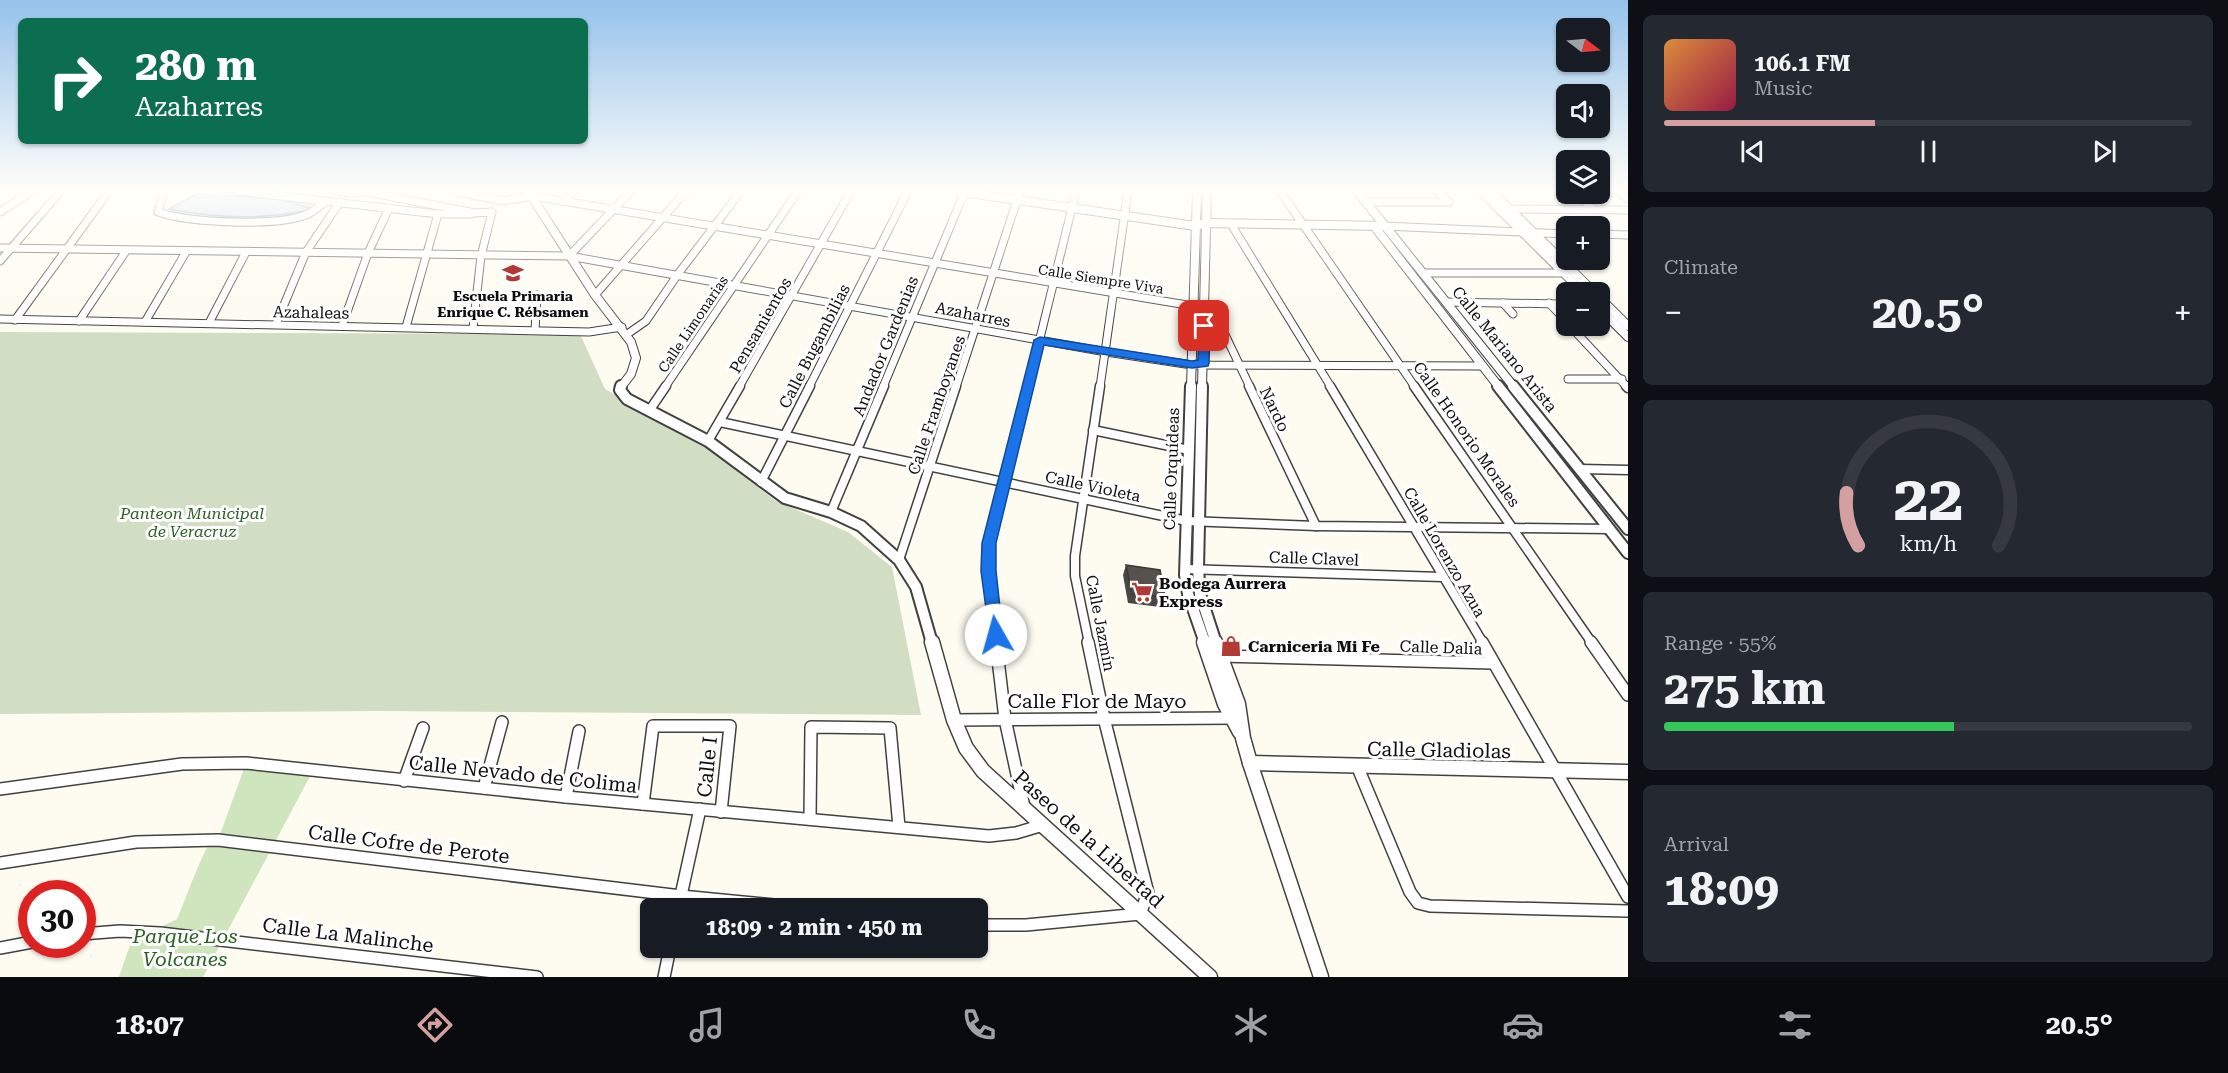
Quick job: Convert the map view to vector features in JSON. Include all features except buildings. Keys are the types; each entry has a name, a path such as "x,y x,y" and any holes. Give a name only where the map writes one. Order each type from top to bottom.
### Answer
{"street":[{"path":"0,261 20,237"},
{"path":"15,320 76,237"},
{"path":"276,324 306,252 316,237"},
{"path":"342,326 376,237"},
{"path":"406,327 431,237"},
{"path":"473,328 481,256 486,237"},
{"path":"557,237 595,295 624,331 645,321 706,237"},
{"path":"569,256 588,237"},
{"path":"595,295 647,237"},
{"name":"Calle Siempre Viva","path":"766,237 1200,307"},
{"name":"Calle Limonarias","path":"649,411 766,237"},
{"name":"Pensamientos","path":"708,441 826,237"},
{"name":"Calle Bugambilias","path":"761,482 885,237"},
{"name":"Andador Gardenias","path":"831,512 944,237"},
{"name":"Calle Framboyanes","path":"899,560 1006,237"},
{"path":"1024,809 1005,719 988,571 989,543 1065,237"},
{"name":"Calle Jazmín","path":"1122,237 1075,556 1075,576 1104,718 1148,893 1140,914"},
{"name":"Calle Orquídeas","path":"1198,237 1200,247 1198,569 1200,594 1214,656"},
{"name":"Calle Orquídeas","path":"1200,247 1203,237"},
{"name":"Calle Lorenzo Azua","path":"1239,237 1319,365 1628,897"},
{"name":"Calle Honorio Morales","path":"1312,237 1628,695"},
{"name":"Calle Mariano Arista","path":"1387,237 1483,366 1628,553"},
{"name":"Calle Mariano Arista","path":"1389,237 1423,273 1627,526"},
{"path":"1527,237 1572,282"},
{"path":"1538,237 1584,282"},
{"name":"Azaharres","path":"0,248 569,256 1106,352 1198,364 1483,366"},
{"path":"79,321 126,251"},
{"path":"145,322 186,252"},
{"path":"209,323 246,252"},
{"path":"1423,273 1563,273"},
{"path":"535,330 537,295"},
{"path":"1446,302 1556,304"},
{"path":"1503,303 1513,314"},
{"path":"1549,303 1556,310"},
{"name":"Nardo","path":"1200,307 1218,320 1316,526"},
{"path":"1610,308 1628,326"},
{"name":"Azahaleas","path":"0,319 624,331"},
{"path":"1610,319 1628,337"},
{"name":"Paseo de la Libertad","path":"624,331 632,342 636,358 631,374 622,383 620,390 627,399 708,441 785,498 831,512 861,526 899,560 916,587 954,720 966,748 983,771 1210,977"},
{"path":"1580,336 1624,380 1628,387"},
{"name":"Calle Orquídeas","path":"1198,364 1189,450 1185,569 1188,594 1214,656 1243,738 1321,977"},
{"path":"1568,379 1624,380"},
{"name":"Calle Violeta","path":"720,422 1187,520 1316,526 1610,530"},
{"path":"1093,430 1189,450"},
{"path":"1581,469 1628,470"},
{"name":"Calle Clavel","path":"1185,569 1442,576"},
{"name":"Calle Dalia","path":"1214,656 1492,663"},
{"name":"Calle Flor de Mayo","path":"954,720 1236,718"},
{"path":"484,788 502,722"},
{"name":"Calle I","path":"643,804 653,726 729,726 721,812"},
{"path":"810,819 811,727 890,728 899,827"},
{"path":"404,781 423,728"},
{"path":"566,797 579,731"},
{"name":"Calle Nevado de Colima","path":"0,789 182,764 246,763 566,797 989,836 1016,833 1043,825"},
{"name":"Calle Gladiolas","path":"1250,763 1358,768 1628,772"},
{"path":"1358,768 1410,892 1418,903 1430,906 1628,911"},
{"path":"681,896 699,809"},
{"name":"Calle Cofre de Perote","path":"0,863 111,843 191,838 702,898"},
{"path":"988,926 1026,925 1140,914"},
{"name":"Calle La Malinche","path":"96,933 120,931 160,933 537,977"},
{"path":"0,948 18,945"},
{"path":"664,977 668,958"}],"green space":[{"name":"Panteon Municipal de Veracruz","path":"0,332 580,334 605,389 701,443 776,501 848,532 892,567 921,715 377,711 0,714"},
{"name":"Parque Los Volcanes","path":"246,763 314,769 203,977 119,977 131,942 177,919 211,840 218,840"}],"place":[{"name":"Escuela Primaria Enrique C. Rébsamen","path":"513,273"},
{"name":"Bodega Aurrera Express","path":"1142,592"},
{"name":"Carniceria Mi Fe","path":"1231,646"}],"route":[{"path":"996,635 988,571 989,543 1040,340 1192,365 1203,363 1204,326"}]}
